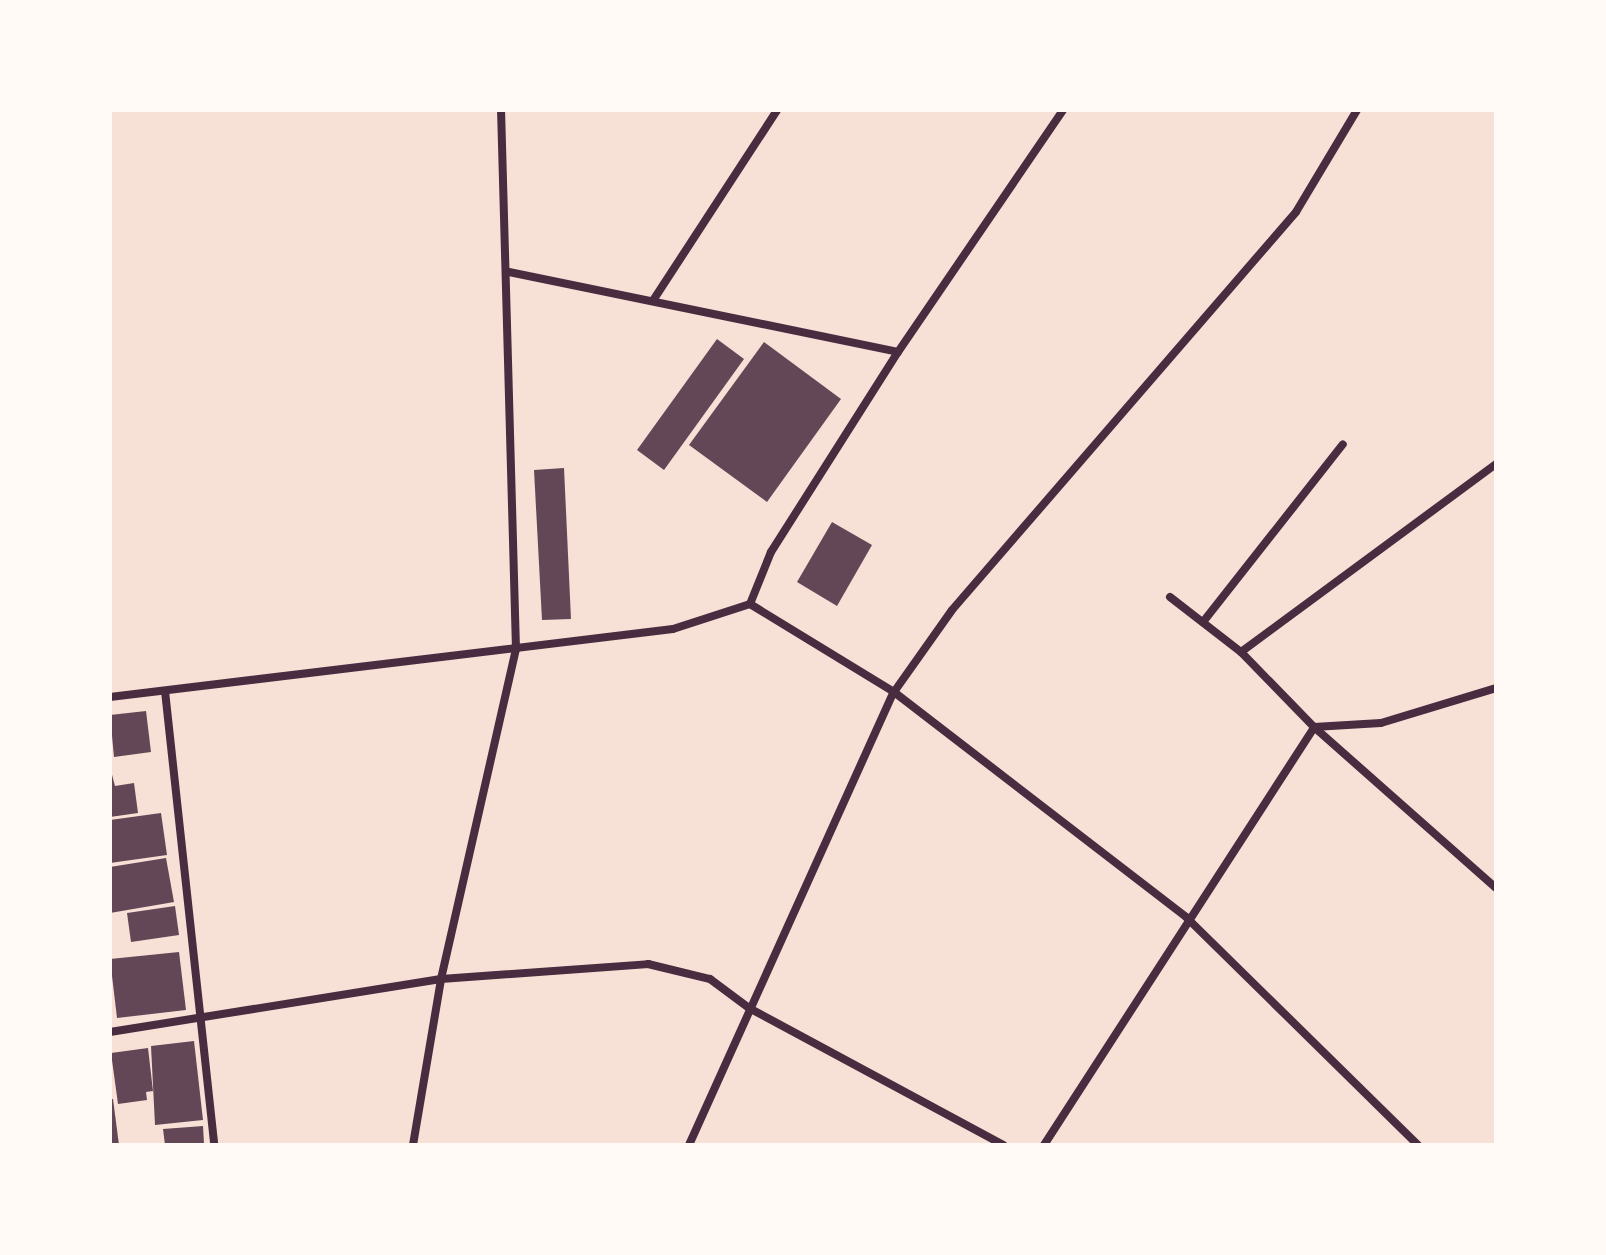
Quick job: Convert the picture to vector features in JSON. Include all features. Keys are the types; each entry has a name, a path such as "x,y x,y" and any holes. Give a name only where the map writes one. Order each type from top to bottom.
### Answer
{"street":[{"path":"413,1145 441,979 516,649 509,272 501,110"},
{"path":"654,299 777,110"},
{"path":"750,604 771,552 898,352 1063,110"},
{"path":"689,1145 894,692 952,610 1296,212 1357,110"},
{"path":"509,272 654,299 898,352"},
{"path":"1203,622 1343,444"},
{"path":"1241,652 1496,464"},
{"path":"1170,597 1241,652 1314,727 1496,888"},
{"path":"110,697 673,629 750,604 894,692 1186,917 1418,1145"},
{"path":"1314,727 1381,723 1496,688"},
{"path":"165,691 198,1020 214,1145"},
{"path":"1044,1145 1186,917 1314,727"},
{"path":"110,1032 441,979 648,964 710,979 749,1008 1003,1145"}],"building":[{"path":"717,339 744,359 664,470 637,450"},
{"path":"764,342 841,399 767,502 689,445"},
{"path":"564,468 571,619 542,620 534,470"},
{"path":"832,522 872,545 837,606 797,582"},
{"path":"146,711 151,752 114,757 110,715"},
{"path":"110,767 115,786 134,783 138,813 110,817"},
{"path":"161,813 167,855 110,863 110,820"},
{"path":"166,858 174,902 110,913 110,867"},
{"path":"175,906 179,935 131,942 127,913"},
{"path":"179,952 186,1010 117,1018 110,959"},
{"path":"194,1041 203,1120 155,1125 151,1046"},
{"path":"148,1048 153,1091 146,1092 147,1100 118,1104 111,1053"},
{"path":"110,1099 113,1099 119,1145 110,1145"},
{"path":"203,1126 204,1144 165,1145 163,1129"}]}
